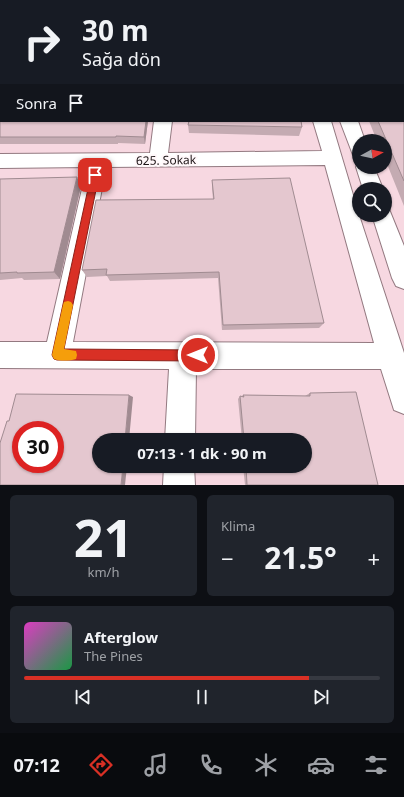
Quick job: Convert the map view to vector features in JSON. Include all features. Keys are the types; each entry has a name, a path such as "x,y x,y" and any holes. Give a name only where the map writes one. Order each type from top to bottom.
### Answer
{"street":[{"path":"35,0 42,0"},
{"path":"158,160 163,122"},
{"path":"322,122 404,400"},
{"path":"349,122 353,134"},
{"name":"625. Sokak","path":"0,161 332,158"},
{"path":"57,355 98,160"},
{"path":"384,222 404,278"},
{"path":"0,354 392,356"},
{"path":"180,433 183,355"},
{"path":"179,473 179,485"}],"shaded area":[{"path":"0,122 404,122 404,485 0,485"}],"building":[{"path":"0,122 146,122 144,137 0,137"},
{"path":"189,122 301,122 302,127 188,125"},
{"path":"378,122 404,122 404,181 392,153 392,134 384,134"},
{"path":"77,177 54,272 0,273 0,179"},
{"path":"290,178 324,323 223,325 219,272 106,275 107,269 82,270 96,200 214,199 212,180"},
{"path":"356,392 378,485 247,485 246,473 312,473 312,433 243,433 240,396 310,396 310,393"},
{"path":"16,394 129,395 126,433 92,433 92,473 122,473 121,485 0,485 0,443 7,421 9,421"}],"slow traffic":[{"path":"68,305 57,355 72,355"}],"route":[{"path":"95,175 57,355 198,355"}]}
